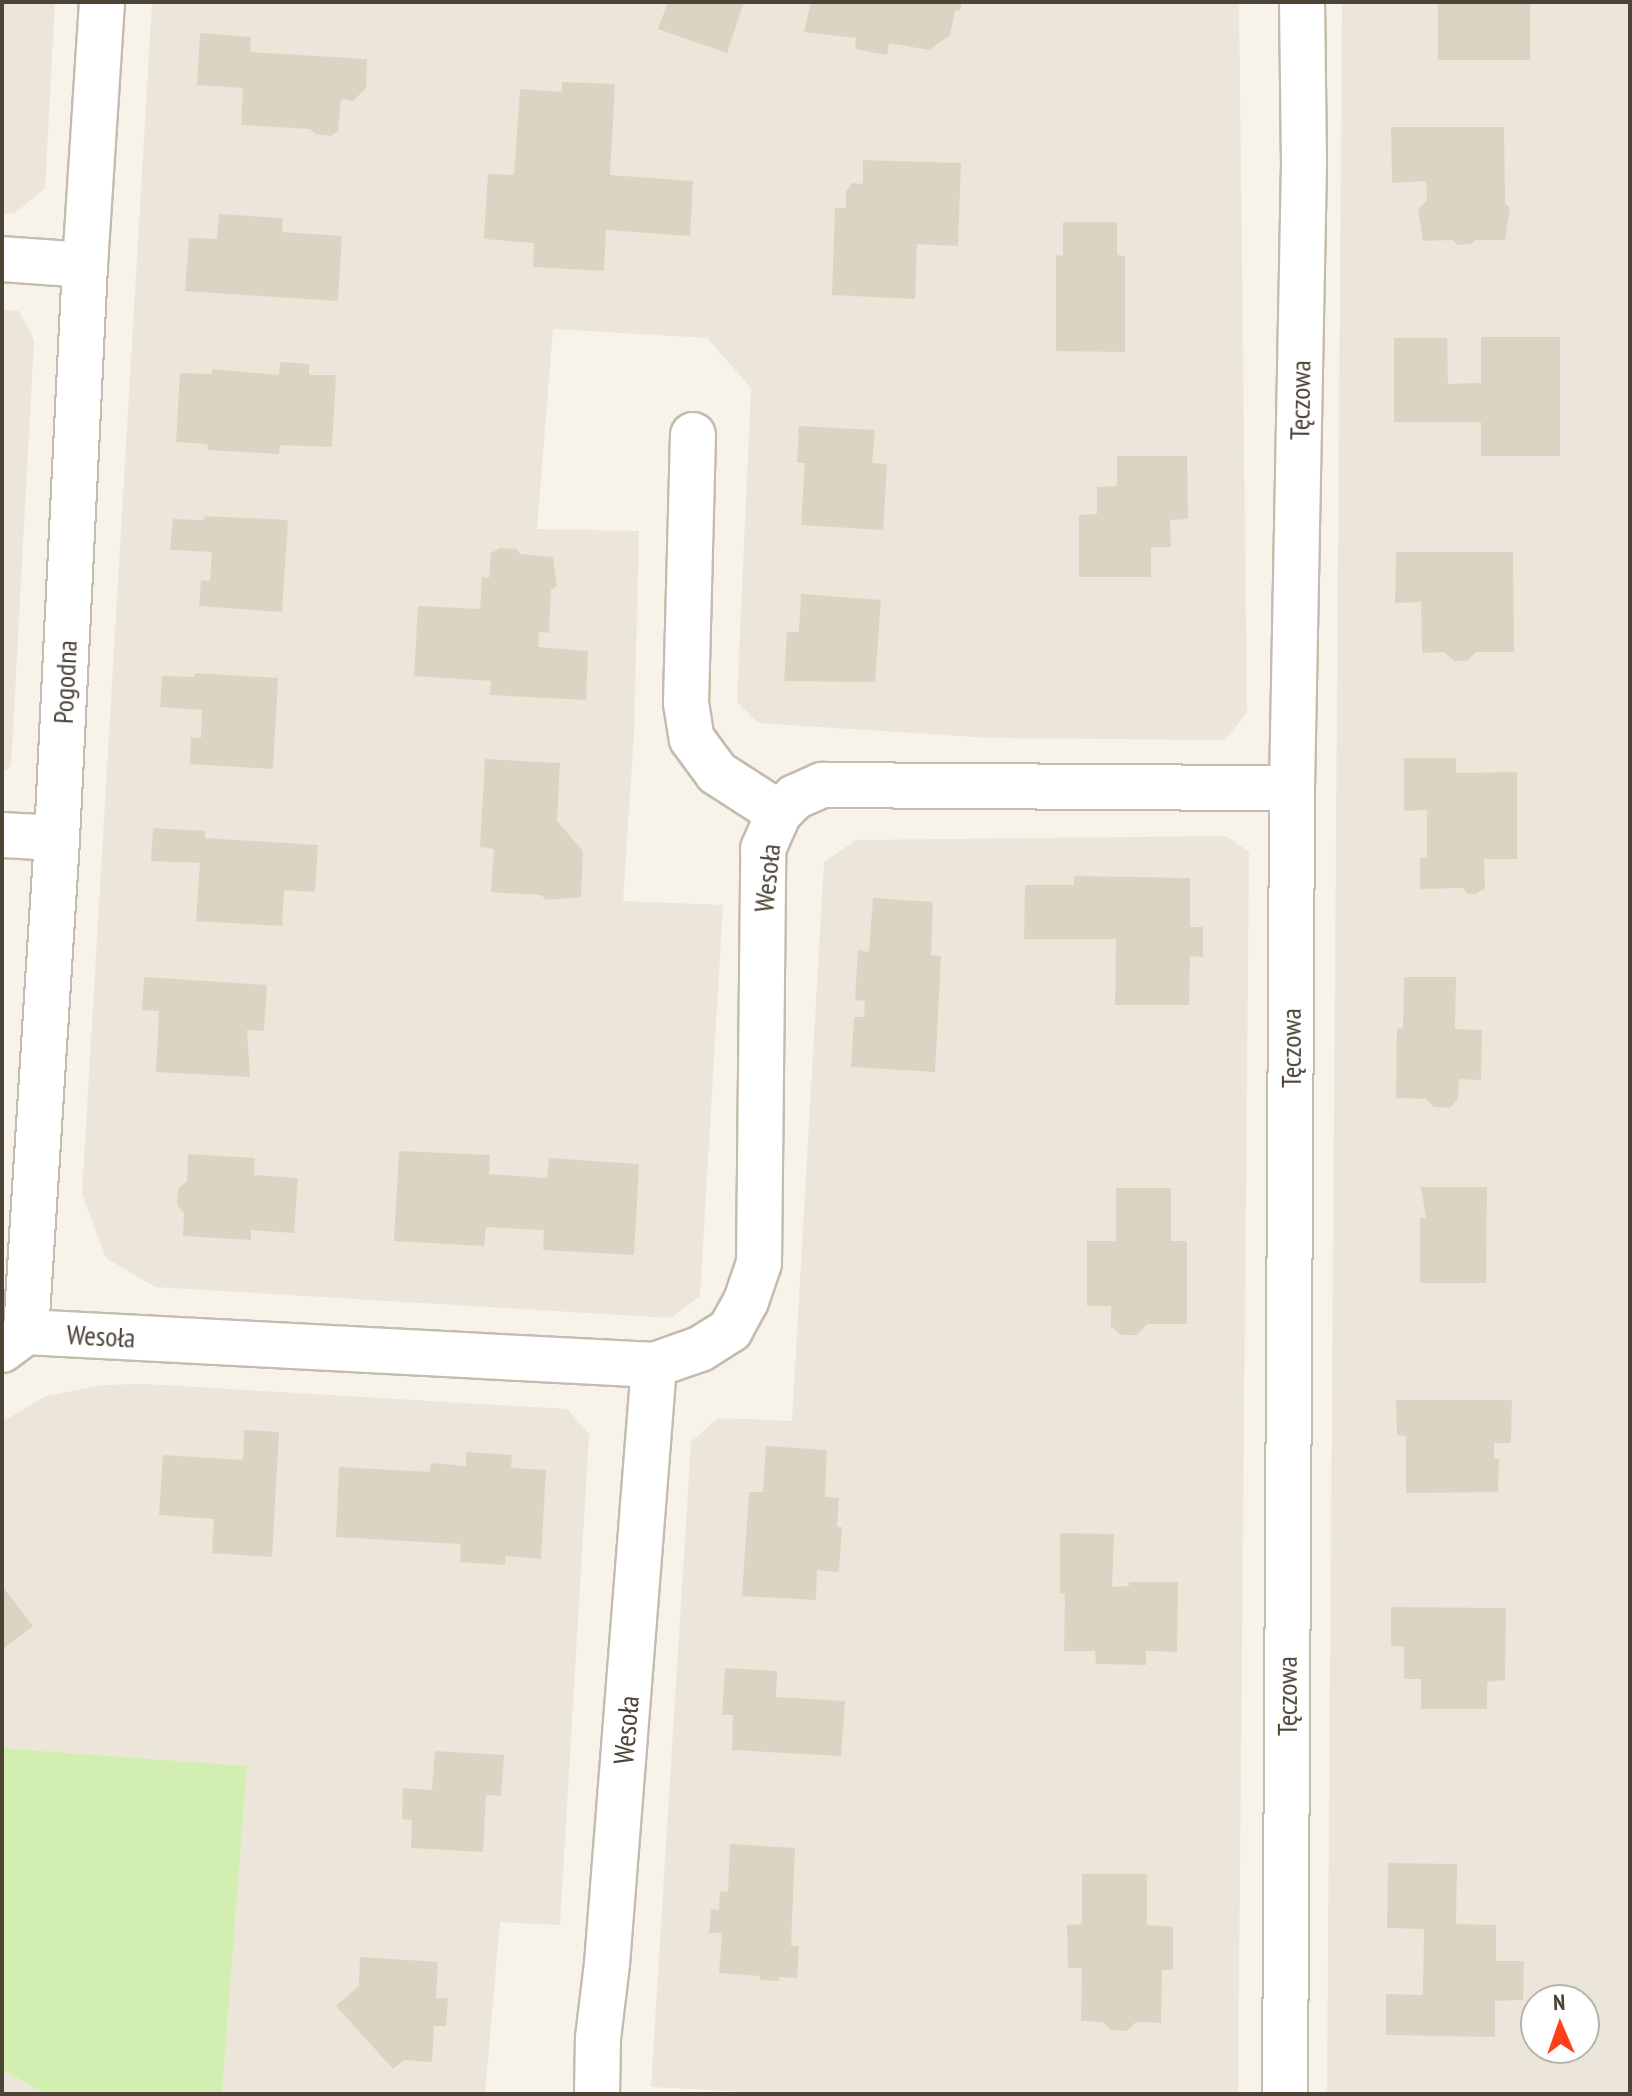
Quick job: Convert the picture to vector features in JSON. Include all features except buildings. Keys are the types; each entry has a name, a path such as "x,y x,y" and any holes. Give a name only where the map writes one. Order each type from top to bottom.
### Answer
{"street":[{"name":"Pogodna","path":"14,1341 57,838 85,265 102,2"},
{"name":"Tęczowa","path":"1285,2094 1292,788 1304,164 1302,2"},
{"path":"2,259 85,265"},
{"path":"693,435 686,703 692,739 717,773 779,813"},
{"name":"Wesoła","path":"14,1341 654,1365 700,1349 730,1330 746,1301 759,1263 763,849 779,813 795,797 822,785 1292,788"},
{"path":"2,835 57,838"},
{"name":"Wesoła","path":"597,2094 598,2038 607,1964 654,1365"}],"shaded area":[{"path":"2,2 55,2 45,188 14,214 2,213"},
{"path":"152,2 1239,2 1247,712 1225,740 990,738 758,723 737,702 751,388 707,338 553,329 537,529 639,531 634,733 623,901 723,905 700,1296 671,1318 155,1287 106,1258 82,1194"},
{"path":"1342,2 1630,2 1630,2094 1327,2094"},
{"path":"2,310 19,311 34,340 11,766 2,773"},
{"path":"1226,836 1249,852 1238,2094 782,2094 651,2087 691,1442 718,1418 792,1421 824,862 856,840"},
{"path":"144,1384 567,1409 589,1434 560,1925 500,1922 485,2094 222,2094 247,1766 2,1748 2,1422 46,1396 102,1385"},
{"path":"2,2070 47,2094 2,2094"}],"green space":[{"path":"2,1748 247,1766 222,2094 47,2094 2,2070"}]}
